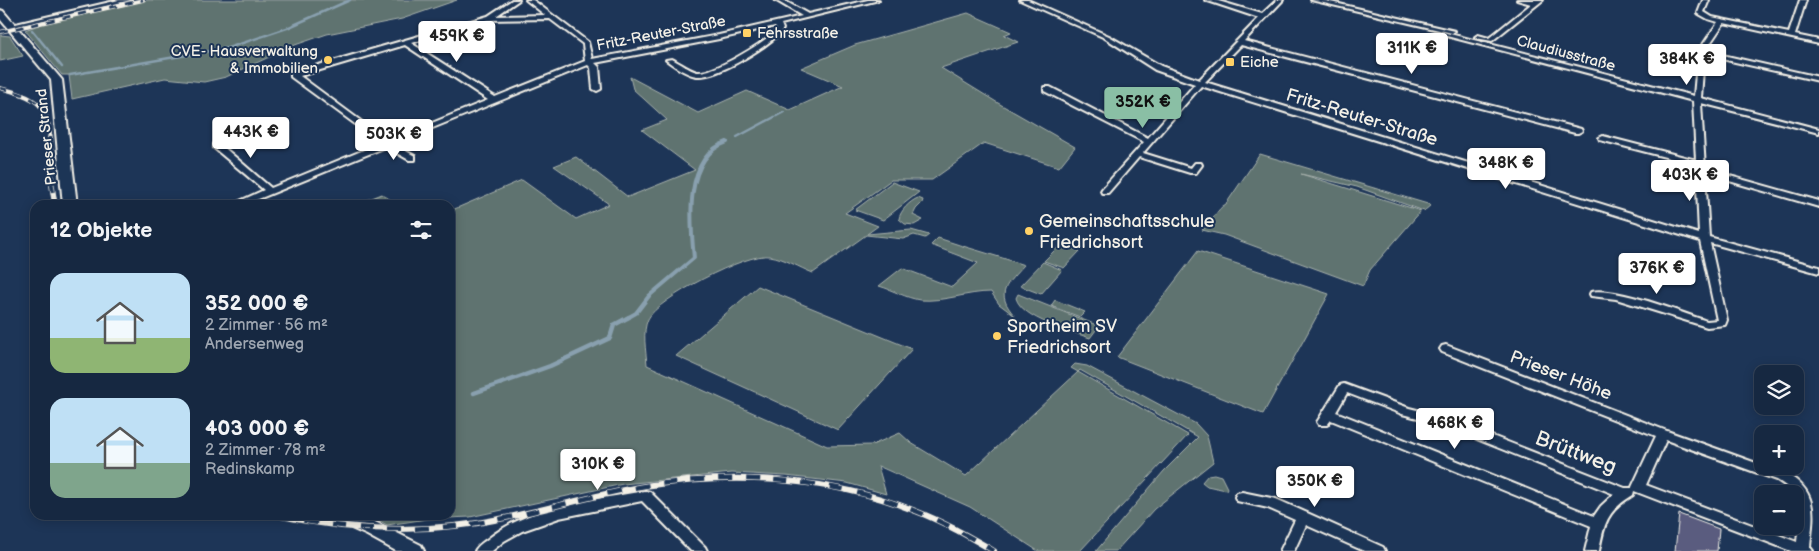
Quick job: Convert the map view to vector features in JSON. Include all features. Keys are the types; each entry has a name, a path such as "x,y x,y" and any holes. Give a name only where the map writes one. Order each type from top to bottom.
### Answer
{"street":[{"path":"6,26 128,0"},
{"path":"412,158 387,144 294,76 488,18 516,0"},
{"path":"529,0 586,43 589,62 595,67 597,89"},
{"path":"778,0 807,16"},
{"name":"Fritz-Reuter-Straße","path":"248,200 589,62 777,24 876,0"},
{"name":"Fritz-Reuter-Straße","path":"1023,0 1107,36 1158,68 1200,83 1704,239 1819,270"},
{"path":"1208,0 1264,17"},
{"path":"1105,190 1200,83 1280,0"},
{"name":"Claudiusstraße","path":"1314,0 1455,34 1819,131"},
{"path":"1520,0 1538,1"},
{"path":"1706,0 1701,13 1722,21 1819,42"},
{"path":"1791,36 1803,0"},
{"name":"Claudiusstraße","path":"1442,34 1455,34 1490,40 1538,1"},
{"name":"Prieser Strand","path":"0,13 6,26 35,52 56,80 69,200"},
{"path":"488,18 552,17"},
{"path":"1595,294 1617,296 1694,321 1717,325 1722,320 1704,239 1697,100 1701,52 1722,21"},
{"path":"670,60 696,74 703,73 768,43 777,36 780,29 777,24"},
{"path":"1239,42 1578,131"},
{"path":"407,43 495,101"},
{"path":"1701,52 1819,79"},
{"path":"1047,89 1148,140"},
{"path":"1603,138 1819,204"},
{"path":"217,146 270,191"},
{"path":"1137,154 1194,171 1198,165"},
{"name":"Prieser Höhe","path":"1446,349 1663,434 1782,477 1799,488 1805,496 1805,550"},
{"name":"Brüttweg","path":"1597,523 1326,418 1344,388 1406,411 1437,419 1625,493"},
{"path":"1592,551 1597,523 1604,508 1625,493 1638,487 1663,434"},
{"path":"1638,487 1805,550"},
{"path":"482,551 516,527 558,514 645,496 700,551"},
{"path":"1242,497 1271,503 1378,551"},
{"path":"1287,551 1303,518"},
{"path":"352,520 374,529 414,551"}],"green space":[{"path":"148,0 457,0 402,19 327,34 295,45 226,77 204,82 165,78 72,99 69,75 62,75 25,30 44,23"},
{"path":"968,13 1011,32 1004,35 1018,42 941,68 1075,147 1059,167 984,143 932,180 891,180 845,213 878,226 867,234 911,230 929,235 925,238 914,235 903,239 866,235 813,273 770,256 742,261 704,278 668,300 655,310 648,319 645,335 647,365 827,446 872,445 900,433 911,443 966,476 1078,372 1188,435 1080,551 1038,551 970,507 878,466 886,494 847,483 786,476 732,473 623,484 470,517 455,518 455,209 522,180 576,219 609,204 554,166 576,157 628,197 695,170 642,130 667,120 633,89 630,77 698,113 747,91 790,110 843,86 801,68 855,45"},
{"path":"0,35 10,36 23,56 0,61"},
{"path":"1260,154 1431,205 1424,211 1357,187 1301,174 1421,211 1370,270 1363,286 1224,235 1202,230 1226,204"},
{"path":"892,182 919,192 883,220 855,210"},
{"path":"382,194 391,200 367,200"},
{"path":"918,198 923,200 913,215 923,220 914,225 905,224 899,219 901,213"},
{"path":"938,238 1024,265 1005,289 1005,301 1015,316 999,304 991,292 938,300 920,300 879,286 902,268 952,287 978,263 931,245"},
{"path":"1061,244 1080,251 1064,268 1044,261"},
{"path":"1198,251 1329,294 1263,414 1117,357"},
{"path":"1043,262 1062,270 1041,294 1020,286"},
{"path":"758,286 912,349 838,430 676,356"},
{"path":"1018,294 1099,326 1090,338 1059,328 1027,312 1016,298"},
{"path":"1055,300 1085,312 1080,317 1051,306"},
{"path":"1075,364 1087,366 1196,424 1207,436 1213,462 1154,509 1116,551 1096,551 1164,471 1198,437 1080,370 1078,372 1071,368"},
{"path":"1208,475 1221,476 1227,488 1226,490 1207,486 1202,482"},
{"path":"378,520 420,520 387,525"}],"building":[{"path":"1679,514 1719,529 1717,551 1675,551"}],"waterway":[{"path":"70,75 228,48 287,28 350,0"},
{"path":"32,30 62,67"},
{"path":"737,137 784,112"},
{"path":"627,318 636,313 649,296 694,258 691,209 697,176 703,161 713,150 727,142"},
{"path":"474,393 550,366 610,338 614,325 629,317"}],"railway":[{"path":"0,32 143,0"},
{"path":"0,88 30,98 43,109 47,117 50,139"},
{"path":"50,137 51,180 54,200"},
{"path":"300,520 362,528 419,529 448,527 505,518 645,486 713,479 781,480 848,490 881,499 934,519 994,551"}],"place":[{"name":"Fehrsstraße","path":"747,33"},
{"name":"CVE- Hausverwaltung & Immobilien","path":"328,60"},
{"name":"Eiche","path":"1230,62"},
{"name":"Gemeinschaftsschule Friedrichsort","path":"1029,231"},
{"name":"Sportheim SV Friedrichsort","path":"997,336"}]}
